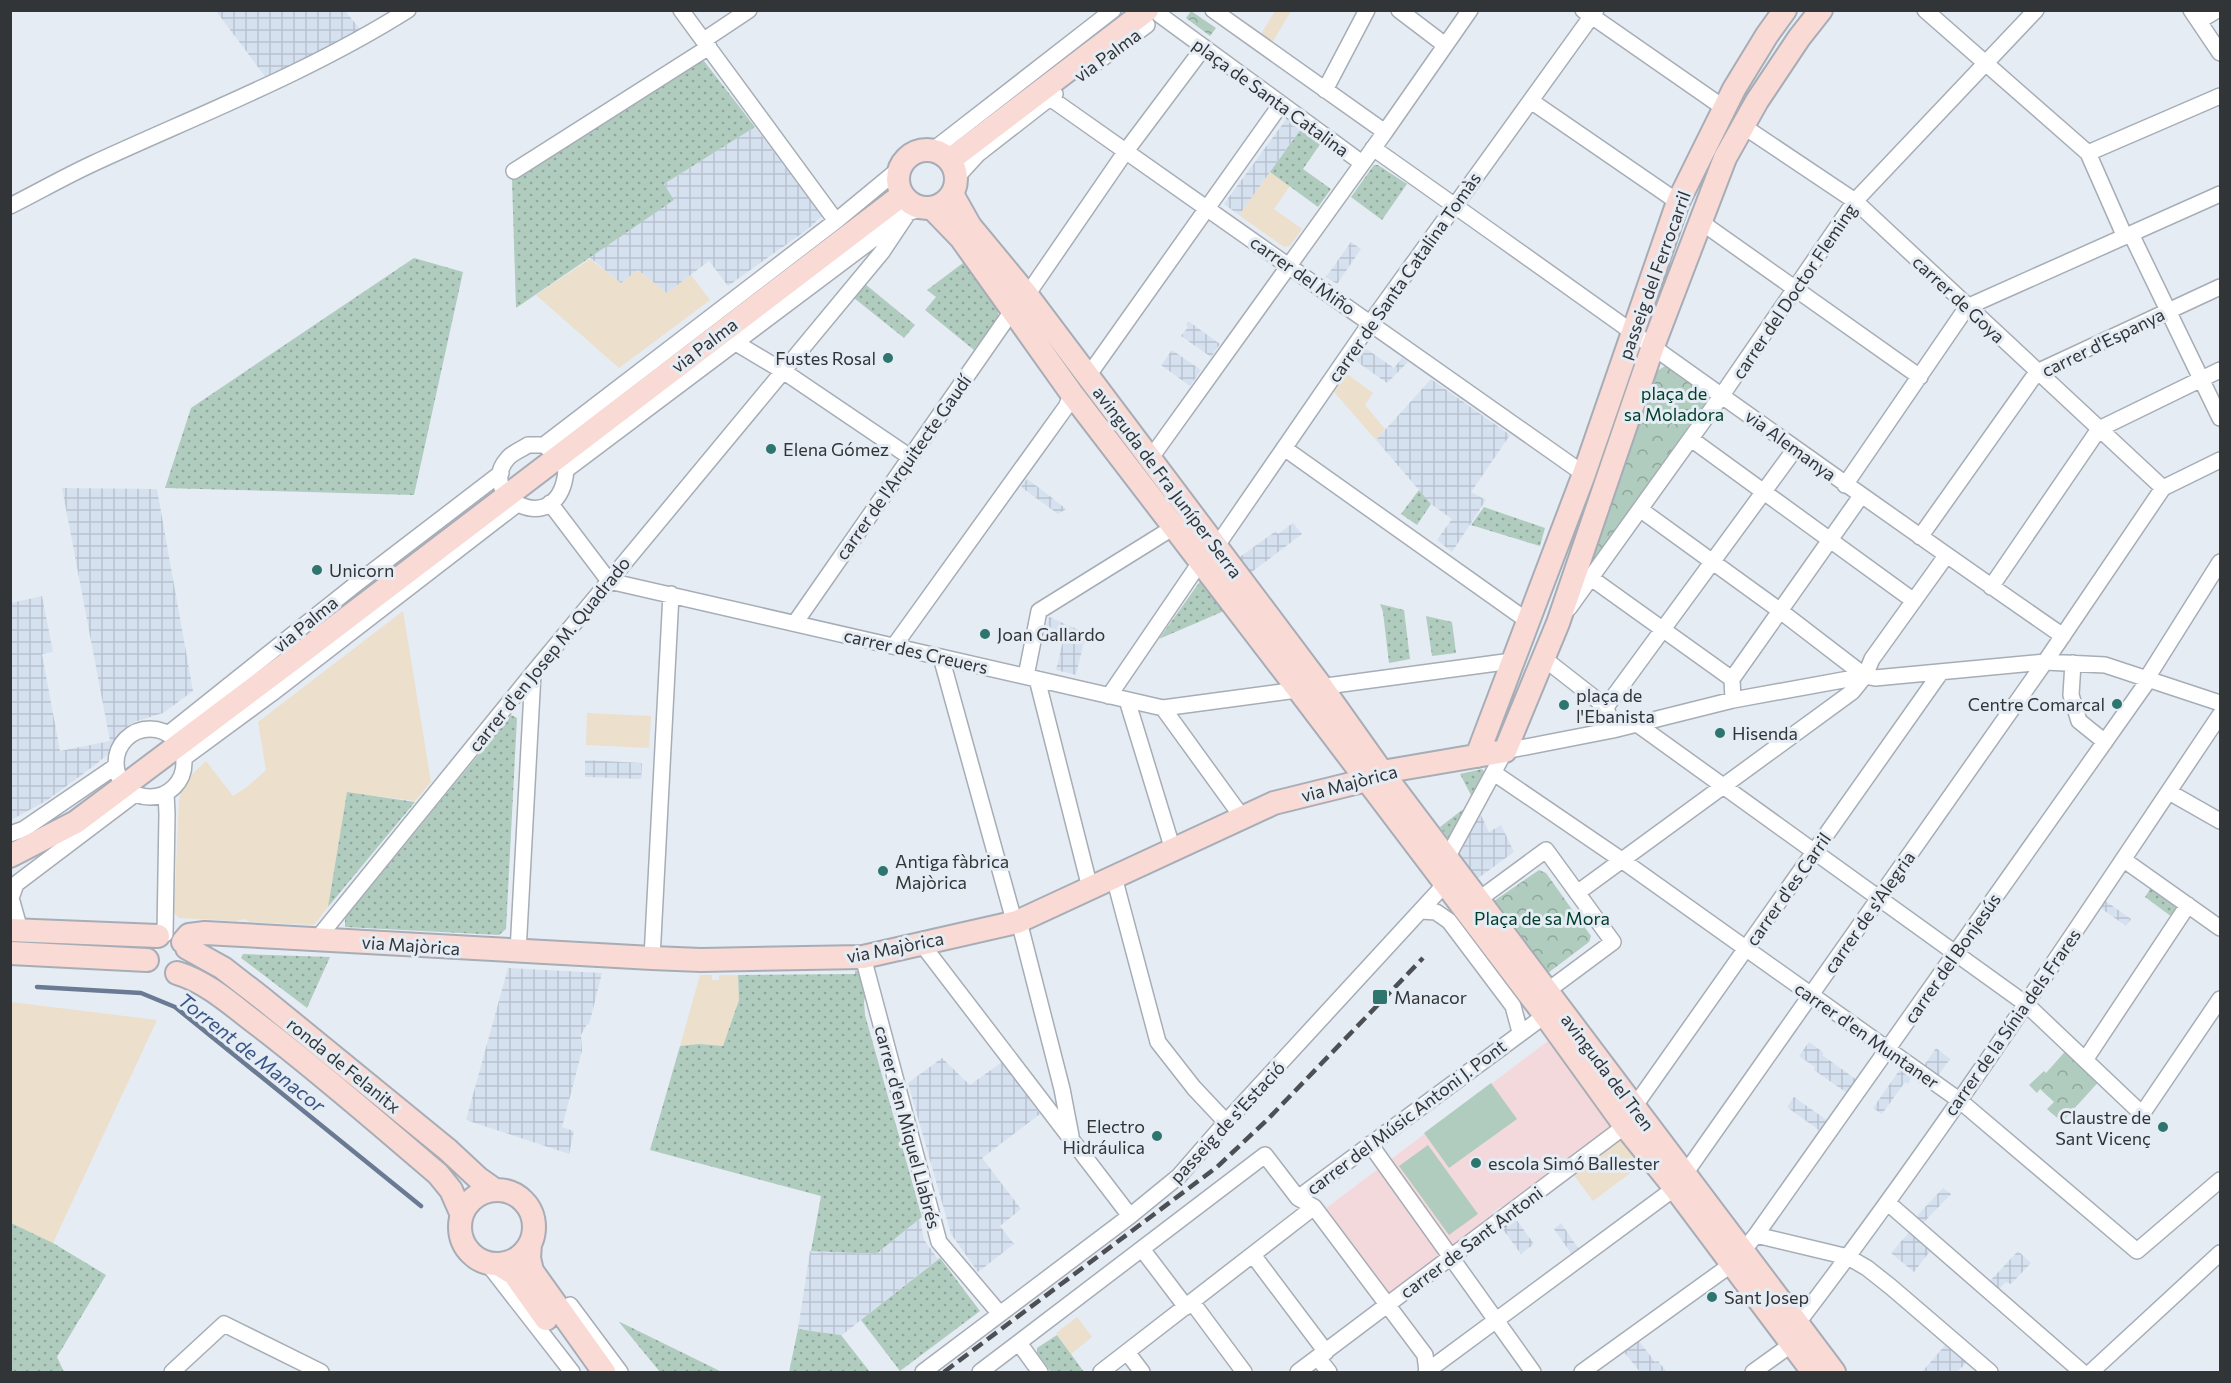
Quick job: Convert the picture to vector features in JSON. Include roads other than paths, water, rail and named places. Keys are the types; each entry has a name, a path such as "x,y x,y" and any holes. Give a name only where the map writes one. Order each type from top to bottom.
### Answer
{"main road":[{"name":"passeig del Ferrocarril","path":"1477,756 1584,474 1678,202 1724,108 1767,35 1785,10"},
{"name":"passeig del Ferrocarril","path":"1505,751 1558,623 1653,346 1725,158 1757,100 1821,10"},
{"path":"948,170 923,150 914,152 907,157 899,169 898,185 916,206 947,201 948,170 1118,20 1155,15"},
{"name":"avinguda de Fra Juníper Serra","path":"948,170 970,226 1020,303 1072,394 1174,527 1209,554 1321,686 1374,776"},
{"name":"avinguda de Fra Juníper Serra","path":"916,206 961,238 1088,376 1150,459 1298,689 1374,776"},
{"name":"via Palma","path":"10,856 76,822 125,782 511,500 556,457 916,206"},
{"name":"via Majòrica","path":"15,930 173,940 196,933 221,934 518,952 701,960 863,957 1017,922 1274,803 1374,776 1505,751"},
{"path":"1374,776 1442,870 1546,1003"},
{"name":"avinguda del Tren","path":"1442,870 1478,900 1546,1003 1630,1117 1680,1180 1744,1250 1794,1334 1813,1372"},
{"path":"212,961 209,949 213,941 221,934"},
{"path":"10,953 147,960 148,946 173,940 186,962 177,973"},
{"name":"ronda de Felanitx","path":"173,940 212,961 282,1014 440,1143 478,1178 495,1190 515,1195 526,1204 534,1222 529,1258 532,1271 604,1372"},
{"name":"ronda de Felanitx","path":"147,960 150,966 159,973 165,975 177,973 187,976 212,990 340,1091 438,1174 451,1190 462,1215 459,1227 461,1239 467,1250 477,1259 514,1274 586,1372"},
{"path":"462,1215 475,1197 495,1190"},
{"path":"493,1264 517,1259 532,1240"},
{"name":"avinguda del Tren","path":"1794,1334 1834,1372"}],"street":[{"path":"10,206 90,165 363,39 408,10"},
{"path":"681,10 836,221"},
{"path":"514,171 707,44 749,10"},
{"name":"plaça de Santa Catalina","path":"1155,15 1204,47 1362,163 1384,132 1213,10"},
{"path":"1325,90 1366,10"},
{"path":"1399,10 1445,45"},
{"path":"1384,132 1470,10"},
{"path":"1925,10 2088,153 2128,235 2170,310 2220,418"},
{"name":"carrer del Doctor Fleming","path":"1558,623 1722,395 1855,201 2036,10"},
{"path":"2217,10 2195,16 2220,52"},
{"path":"1590,13 1724,108"},
{"name":"carrer de Santa Catalina Tomàs","path":"1109,696 1371,322 1531,101 1590,13"},
{"name":"via Palma","path":"948,170 978,154 1155,15"},
{"name":"carrer de l'Arquitecte Gaudí","path":"795,623 1126,152 1204,47"},
{"path":"2088,153 2220,96"},
{"name":"carrer del Miño","path":"1050,98 1584,474"},
{"path":"1531,101 1678,202"},
{"path":"1088,376 1281,104"},
{"name":"carrer de Goya","path":"1743,126 1855,201 1967,308 2163,488"},
{"name":"via Alemanya","path":"1373,148 1634,332 1794,449 2063,636"},
{"path":"1150,459 1362,163"},
{"name":"via Palma","path":"556,457 899,169"},
{"path":"1845,485 1967,308 2220,194"},
{"name":"via Palma","path":"556,457 736,343 916,206"},
{"name":"carrer d'en Josep M. Quadrado","path":"317,939 609,581 882,252 916,206"},
{"path":"1701,222 1920,377"},
{"name":"carrer d'Espanya","path":"1920,537 2037,372 2220,287"},
{"path":"736,343 783,371 910,457"},
{"path":"1991,587 2099,429 2220,370"},
{"path":"894,646 1066,407 1072,394"},
{"path":"1691,439 1914,601"},
{"name":"via Palma","path":"177,746 364,577 501,473 508,457 528,445 556,457"},
{"path":"1284,448 1529,622"},
{"path":"1606,707 1794,449"},
{"path":"501,473 500,480 511,500 533,509 550,503 562,492 556,457"},
{"path":"2163,488 2220,460"},
{"name":"carrer de s'Alegria","path":"1427,1372 1498,1321 1680,1180 2045,662 2163,488"},
{"path":"1733,700 1732,679 1861,496"},
{"path":"550,503 609,581"},
{"path":"1641,510 1779,610 1864,676"},
{"path":"1090,888 1031,678 1039,611 1174,527"},
{"path":"1577,894 1851,692 1946,556"},
{"name":"carrer del Bonjesús","path":"1582,1372 1744,1250 2145,685 2146,678 2220,562"},
{"path":"1591,578 1732,679"},
{"name":"carrer des Creuers","path":"609,581 1163,708 1512,661"},
{"path":"652,958 671,594"},
{"path":"941,657 1013,916 1021,929 1062,1089 1071,1136"},
{"path":"1542,657 1606,707 1613,730"},
{"path":"1505,751 1613,730 1733,700 1864,676 1875,678 2045,662 2105,664 2220,703"},
{"path":"2073,663 2071,696 2079,721 2105,742"},
{"name":"carrer d'es Carril","path":"1630,1117 1941,672"},
{"path":"518,952 533,674"},
{"path":"1127,700 1173,850"},
{"path":"1163,708 1242,818"},
{"name":"carrer de la Sínia dels Frares","path":"1753,1372 1794,1334 1888,1203 2124,860 2220,715"},
{"path":"1637,724 2026,1004 2142,1114 2220,999"},
{"path":"147,729 177,746 184,768 174,787 166,793 145,796 125,782 116,755 127,737 136,731 147,729"},
{"name":"passeig de s'Estació","path":"923,1372 1130,1216 1179,1176 1226,1122 1422,911 1505,751"},
{"name":"carrer d'en Muntaner","path":"1494,773 1623,861 1959,1100 2137,1251 2220,1180"},
{"path":"10,834 125,782"},
{"path":"15,930 11,898 16,884 125,782"},
{"path":"2169,792 2220,821"},
{"path":"166,793 173,940"},
{"path":"1478,900 1546,850 1613,942 1546,1003"},
{"path":"2124,860 2220,928"},
{"path":"1114,877 1158,1042 1194,1088 1226,1122"},
{"path":"2085,1060 2188,905"},
{"path":"1422,911 1436,912 1449,921 1513,1006 1520,1032"},
{"path":"921,943 1130,1216"},
{"name":"carrer d'en Miquel Llabrés","path":"863,957 939,1242 1000,1314"},
{"name":"carrer del Músic Antoni J. Pont","path":"1101,1372 1314,1208 1298,1198 1520,1032 1546,1003"},
{"name":"carrer de Sant Antoni","path":"1298,1372 1451,1257 1630,1117"},
{"path":"1370,1144 1533,1372"},
{"name":"passeig de s'Estació","path":"980,1372 1265,1155 1298,1198"},
{"path":"1888,1203 2082,1372"},
{"path":"1314,1208 1425,1355 1427,1372"},
{"path":"532,1240 540,1265 620,1372"},
{"path":"1142,1249 1244,1372"},
{"path":"1744,1250 1848,1257 1883,1281 1990,1372"},
{"path":"2091,1372 2220,1253"},
{"path":"1253,1255 1322,1355 1329,1372"},
{"path":"493,1264 572,1372"},
{"path":"172,1372 224,1324 321,1372"},
{"path":"1019,1343 1040,1372"},
{"path":"1127,1352 1142,1372"}],"waterway":[{"name":"Torrent de Manacor","path":"37,987 141,993 175,1007 421,1206"}],"railway":[{"path":"944,1372 1217,1167 1268,1119 1423,958"}],"place":[{"name":"Fustes Rosal","path":"888,358"},
{"name":"Elena Gómez","path":"771,449"},
{"name":"Unicorn","path":"317,570"},
{"name":"Joan Gallardo","path":"985,634"},
{"name":"Centre Comarcal","path":"2117,704"},
{"name":"plaça de l'Ebanista","path":"1564,705"},
{"name":"Hisenda","path":"1720,733"},
{"name":"Antiga fàbrica Majòrica","path":"883,871"},
{"name":"Manacor","path":"1380,997"},
{"name":"Claustre de Sant Vicenç","path":"2163,1127"},
{"name":"Electro Hidráulica","path":"1157,1136"},
{"name":"escola Simó Ballester","path":"1476,1163"},
{"name":"Sant Josep","path":"1712,1297"}],"park label":[{"name":"plaça de sa Moladora","path":"1674,403"},
{"name":"Plaça de sa Mora","path":"1542,918"}]}
